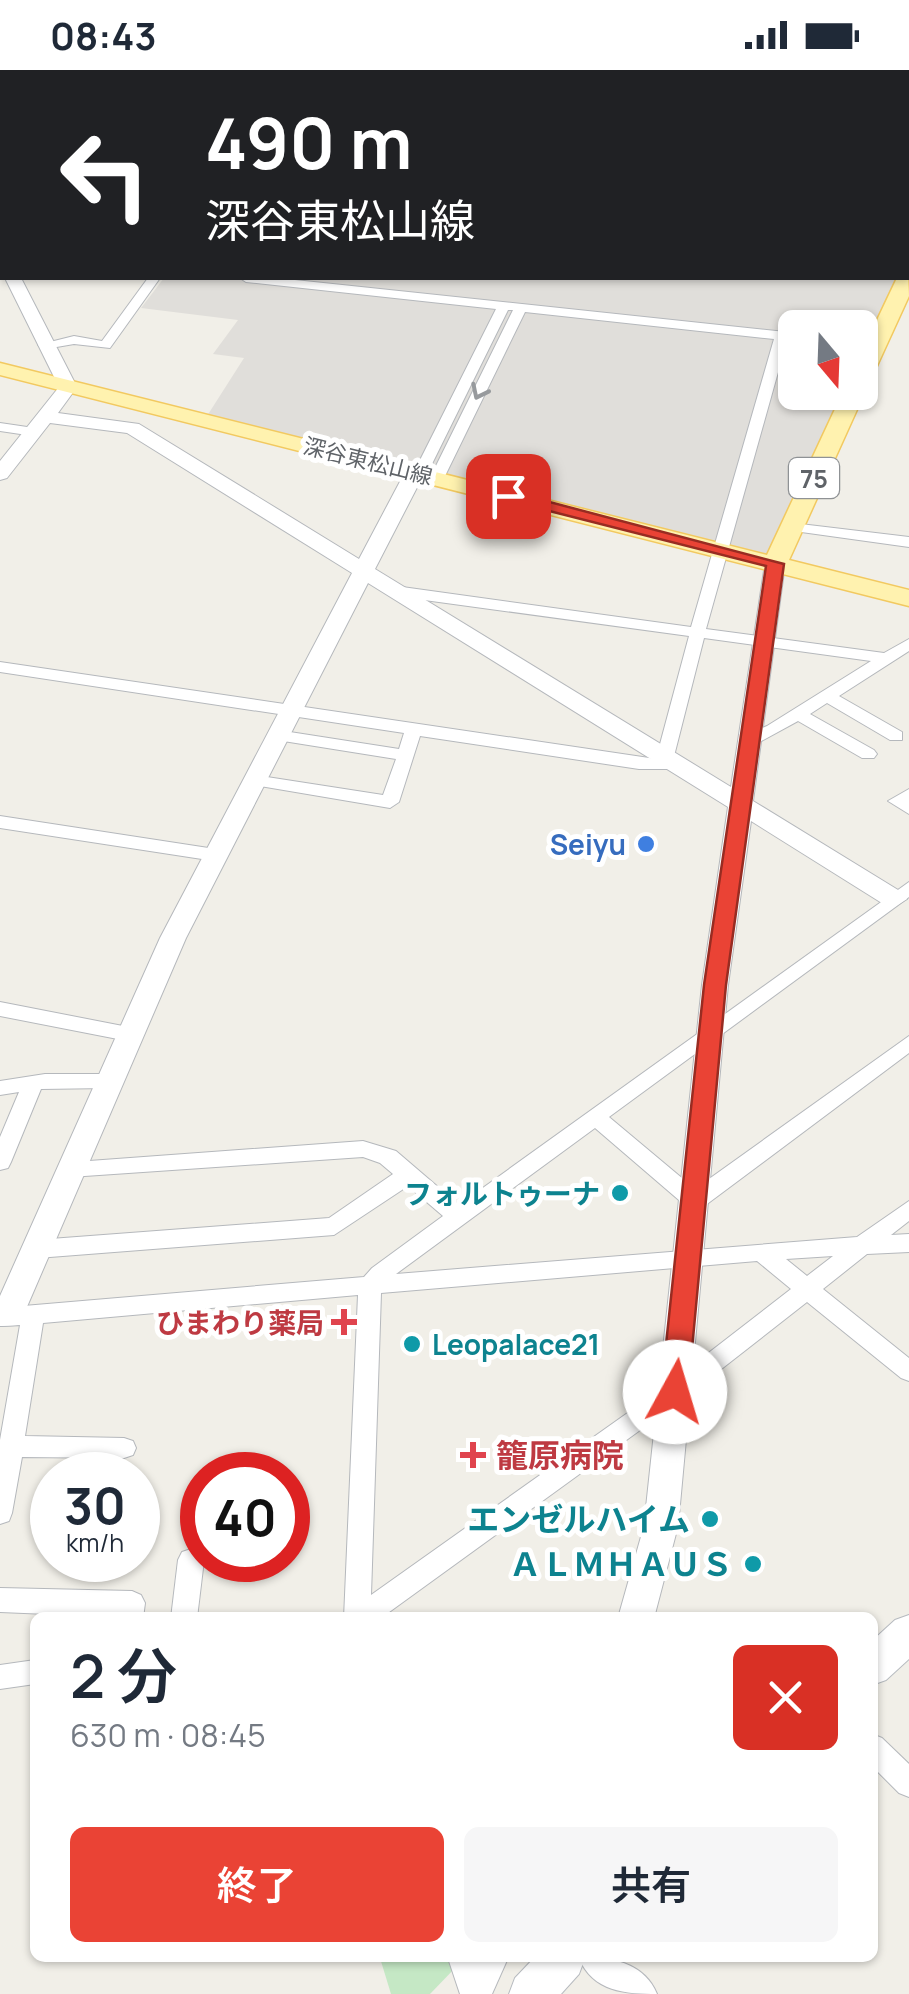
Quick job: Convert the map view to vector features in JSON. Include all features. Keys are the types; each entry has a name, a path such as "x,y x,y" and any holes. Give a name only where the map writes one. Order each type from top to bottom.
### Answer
{"main road":[{"path":"878,327 905,280"},
{"name":"深谷東松山線","path":"0,369 909,598"},
{"name":"75","path":"775,564 846,410"},
{"path":"878,1661 909,1633"},
{"path":"532,1994 560,1962"}],"street":[{"path":"0,474 68,387 15,280"},
{"path":"45,345 74,340 105,344 153,280"},
{"path":"265,280 778,335"},
{"path":"424,475 504,305"},
{"path":"0,1513 13,1316 37,1249 128,1034 215,855 364,572 520,306"},
{"path":"668,762 719,550 778,370"},
{"path":"0,427 40,424 132,428 668,762 904,898 712,1030 380,1274 370,1286 358,1612"},
{"path":"792,527 909,542"},
{"path":"638,1612 661,1526 712,1030 739,804 775,564"},
{"path":"395,591 762,641 900,652"},
{"path":"748,741 900,652"},
{"path":"0,667 639,764 668,762"},
{"path":"826,696 896,736"},
{"path":"798,714 868,754"},
{"path":"254,780 390,802 414,729"},
{"path":"277,735 406,755"},
{"path":"909,794 897,801 909,808"},
{"path":"0,822 215,855"},
{"path":"0,1010 128,1034"},
{"path":"695,1202 909,1043"},
{"path":"0,1088 108,1081"},
{"path":"0,1162 33,1084"},
{"path":"595,1117 695,1202"},
{"path":"70,1169 363,1149 388,1156 459,1217"},
{"path":"37,1249 334,1226 409,1174"},
{"path":"366,1612 675,1392 909,1209"},
{"path":"13,1316 909,1242"},
{"path":"760,1252 909,1370"},
{"path":"8,1435 124,1448"},
{"path":"185,1612 188,1582"},
{"path":"0,1600 132,1603 131,1612"},
{"path":"0,1677 30,1673"},
{"path":"878,1753 909,1783"},
{"path":"465,1962 476,1994"},
{"path":"476,1994 491,1962"},
{"path":"599,1962 642,1994"}],"shaded area":[{"path":"162,280 903,280 878,341 878,310 778,310 778,410 835,410 768,556 207,416 244,358 213,354 238,320 141,308"}],"green space":[{"path":"381,1962 455,1962 456,1967 430,1994 391,1994"}],"place":[{"name":"Seiyu","path":"646,844"},
{"name":"フォルトゥーナ","path":"620,1193"},
{"name":"ひまわり薬局","path":"344,1322"},
{"name":"Leopalace21","path":"412,1344"},
{"name":"籠原病院","path":"473,1455"},
{"name":"エンゼルハイム","path":"710,1519"},
{"name":"ＡＬＭＨＡＵＳ","path":"753,1564"}],"route":[{"path":"508,496 775,564 715,985 675,1392"}]}
